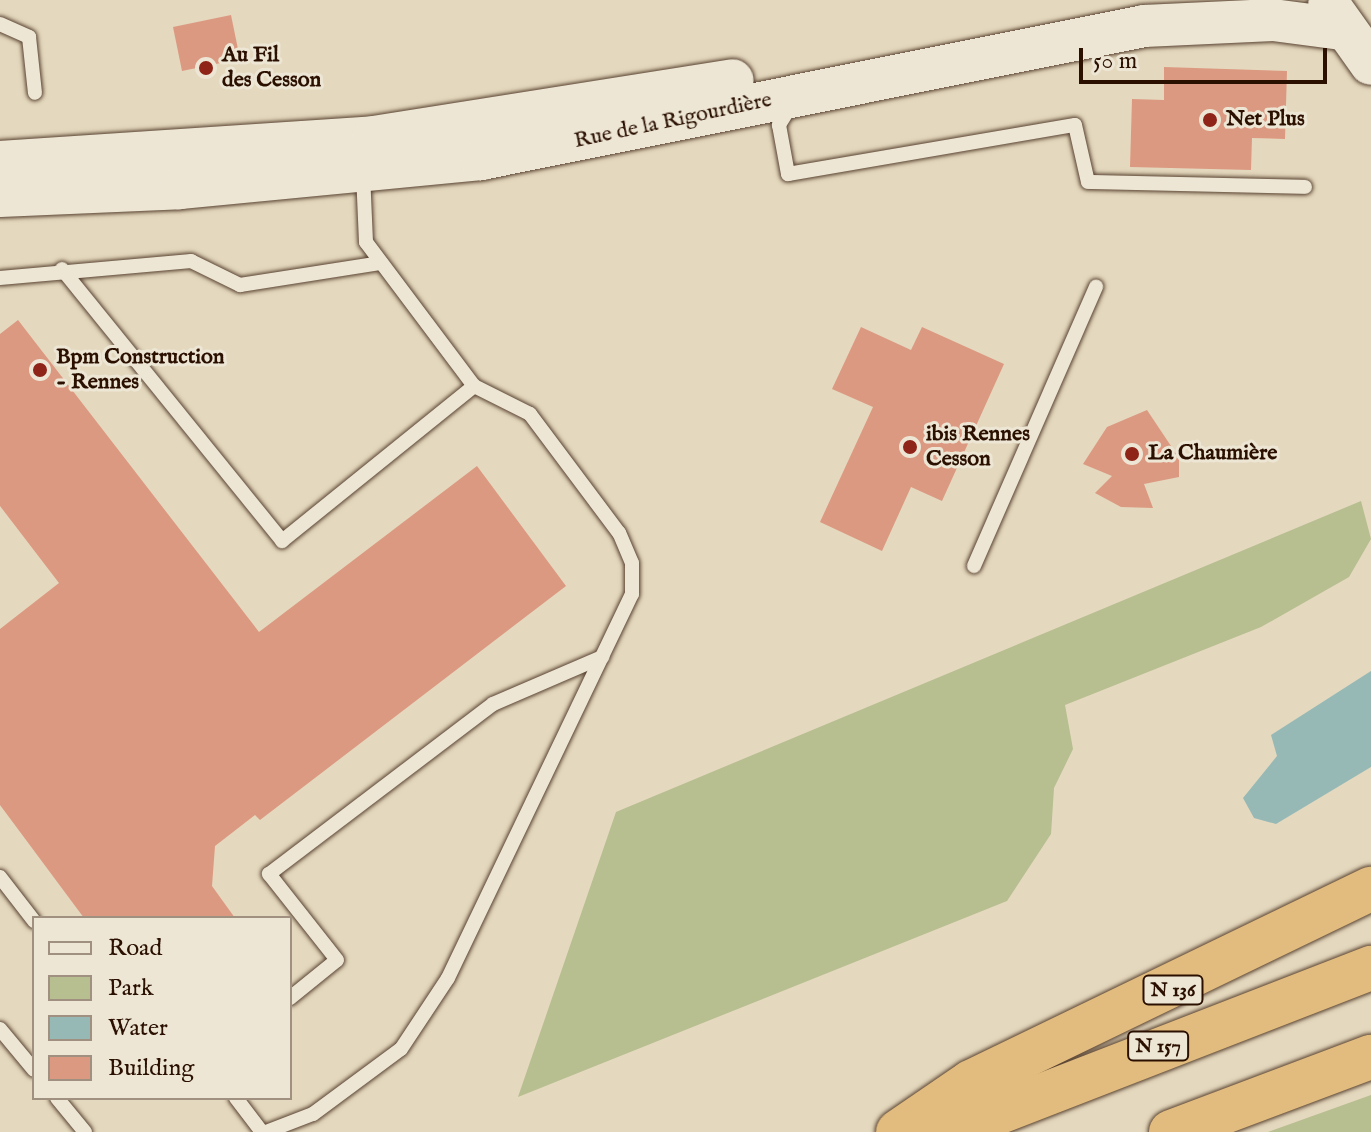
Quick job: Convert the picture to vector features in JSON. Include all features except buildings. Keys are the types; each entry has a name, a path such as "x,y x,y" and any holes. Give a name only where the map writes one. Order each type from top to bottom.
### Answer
{"highway":[{"name":"N 136","path":"898,1132 971,1082 1371,889"},
{"name":"N 157","path":"948,1132 1371,968"},
{"path":"1171,1132 1371,1057"}],"street":[{"name":"Rue de la Rigourdière","path":"0,196 362,156 610,103 1153,0"},
{"name":"Rue de la Rigourdière","path":"0,162 362,156 481,159 774,108 1144,26 1334,15"},
{"path":"1334,15 1371,64"}],"lane":[{"path":"0,24 29,37 35,93"},
{"path":"774,108 788,174 1075,125 1088,182 1305,187"},
{"path":"238,1100 264,1132 313,1114 401,1049 448,978 632,594 632,563 619,533 530,414 474,386 366,242 362,156"},
{"path":"0,278 62,269 191,261 240,285 381,263"},
{"path":"62,269 282,541 474,386"},
{"path":"974,566 1096,287"},
{"path":"292,996 337,960 269,874 493,704 602,657"},
{"path":"0,877 32,918"},
{"path":"0,1029 32,1068"},
{"path":"59,1100 85,1132"}],"green space":[{"path":"1361,501 1371,539 1349,577 1261,627 1065,705 1073,749 1054,788 1051,834 1007,901 518,1097 616,812"},
{"path":"1371,1095 1371,1132 1268,1132"}],"water":[{"path":"1371,671 1371,767 1276,824 1254,818 1243,798 1277,756 1271,735"}],"place":[{"name":"Au Fil des Cesson","path":"206,68"},
{"name":"Net Plus","path":"1210,120"},
{"name":"Bpm Construction - Rennes","path":"40,370"},
{"name":"ibis Rennes Cesson","path":"910,447"},
{"name":"La Chaumière","path":"1132,454"}]}
